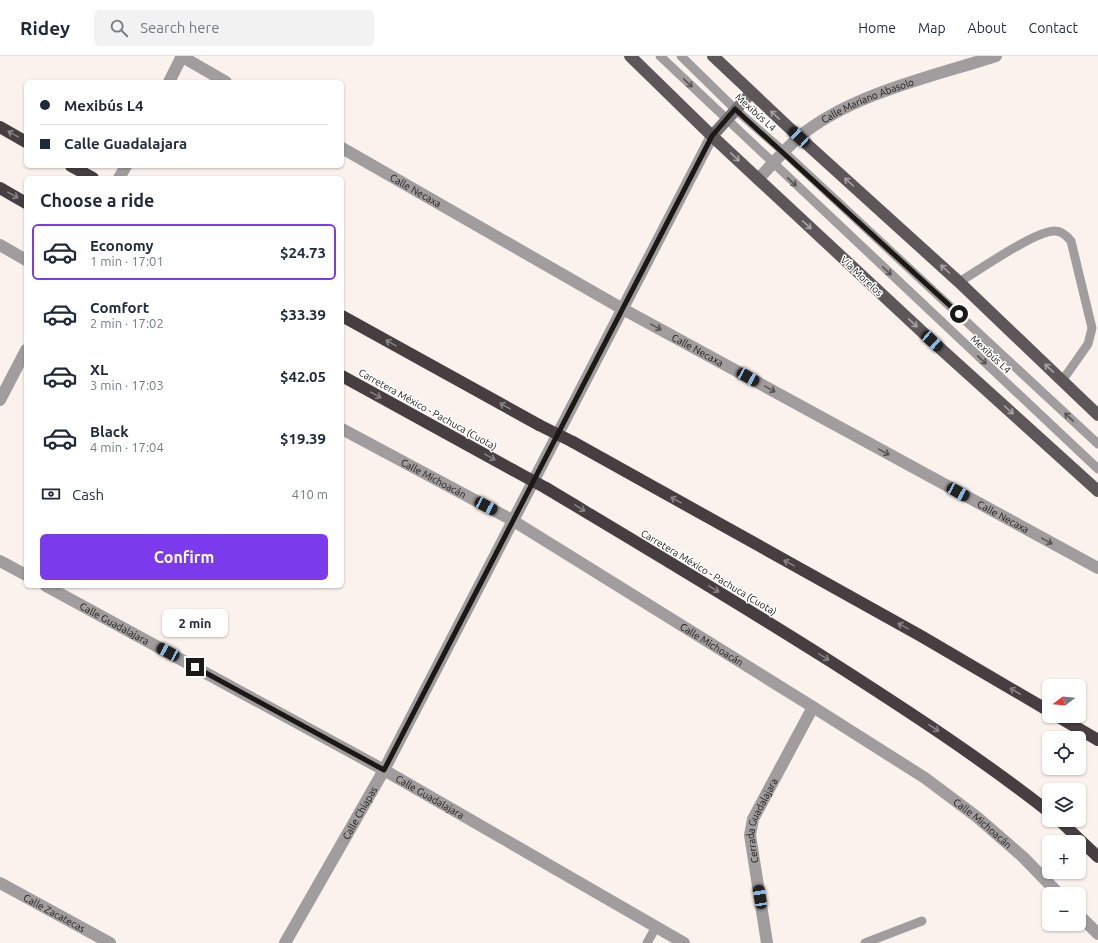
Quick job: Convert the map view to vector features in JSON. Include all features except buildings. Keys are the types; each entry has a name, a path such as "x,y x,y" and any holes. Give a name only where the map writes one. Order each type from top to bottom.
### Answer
{"highway":[{"path":"0,127 24,141"},
{"path":"75,168 89,176"},
{"path":"0,188 24,202"},
{"path":"344,317 539,425 573,442 921,636 1042,707"},
{"name":"Carretera México - Pachuca (Cuota)","path":"344,377 546,488 743,606 958,744 1042,807"},
{"path":"1069,723 1098,740"},
{"path":"1066,827 1098,857"}],"main road":[{"name":"Vía Morelos","path":"630,56 712,136 932,341 1098,491"},
{"path":"713,56 751,93 959,282 1062,381 1093,404 1098,415"},
{"name":"Calle Chiapas","path":"712,136 751,93"}],"street":[{"path":"170,80 181,56 223,80"},
{"name":"Calle Mariano Abasolo","path":"758,179 799,137 834,114 874,95 996,56"},
{"name":"Calle Chiapas","path":"285,943 384,770 621,308 712,136"},
{"name":"Calle Necaxa","path":"344,149 621,308 1098,568"},
{"path":"0,245 24,259"},
{"path":"0,400 24,354"},
{"name":"Calle Michoacán","path":"344,430 512,520 925,778 977,817 1023,858 1052,887"},
{"path":"0,561 24,574"},
{"name":"Calle Guadalajara","path":"50,588 384,770 684,943"},
{"name":"Cerrada Guadalajara","path":"767,943 750,835 752,819 813,707"},
{"name":"Calle Zacatecas","path":"0,883 110,943"},
{"path":"1086,922 1098,934"}],"lane":[{"name":"Mexibús L4","path":"660,56 726,120 1098,469"},
{"name":"Mexibús L4","path":"681,56 735,109 784,152 1098,444"},
{"path":"959,282 1039,236 1055,231 1068,236 1071,241 1092,328 1088,344 1062,381"},
{"path":"865,943 922,921"},
{"path":"647,943 656,927"}],"route":[{"path":"195,667 384,770 621,308 712,136 735,109 784,152 959,314"}]}
